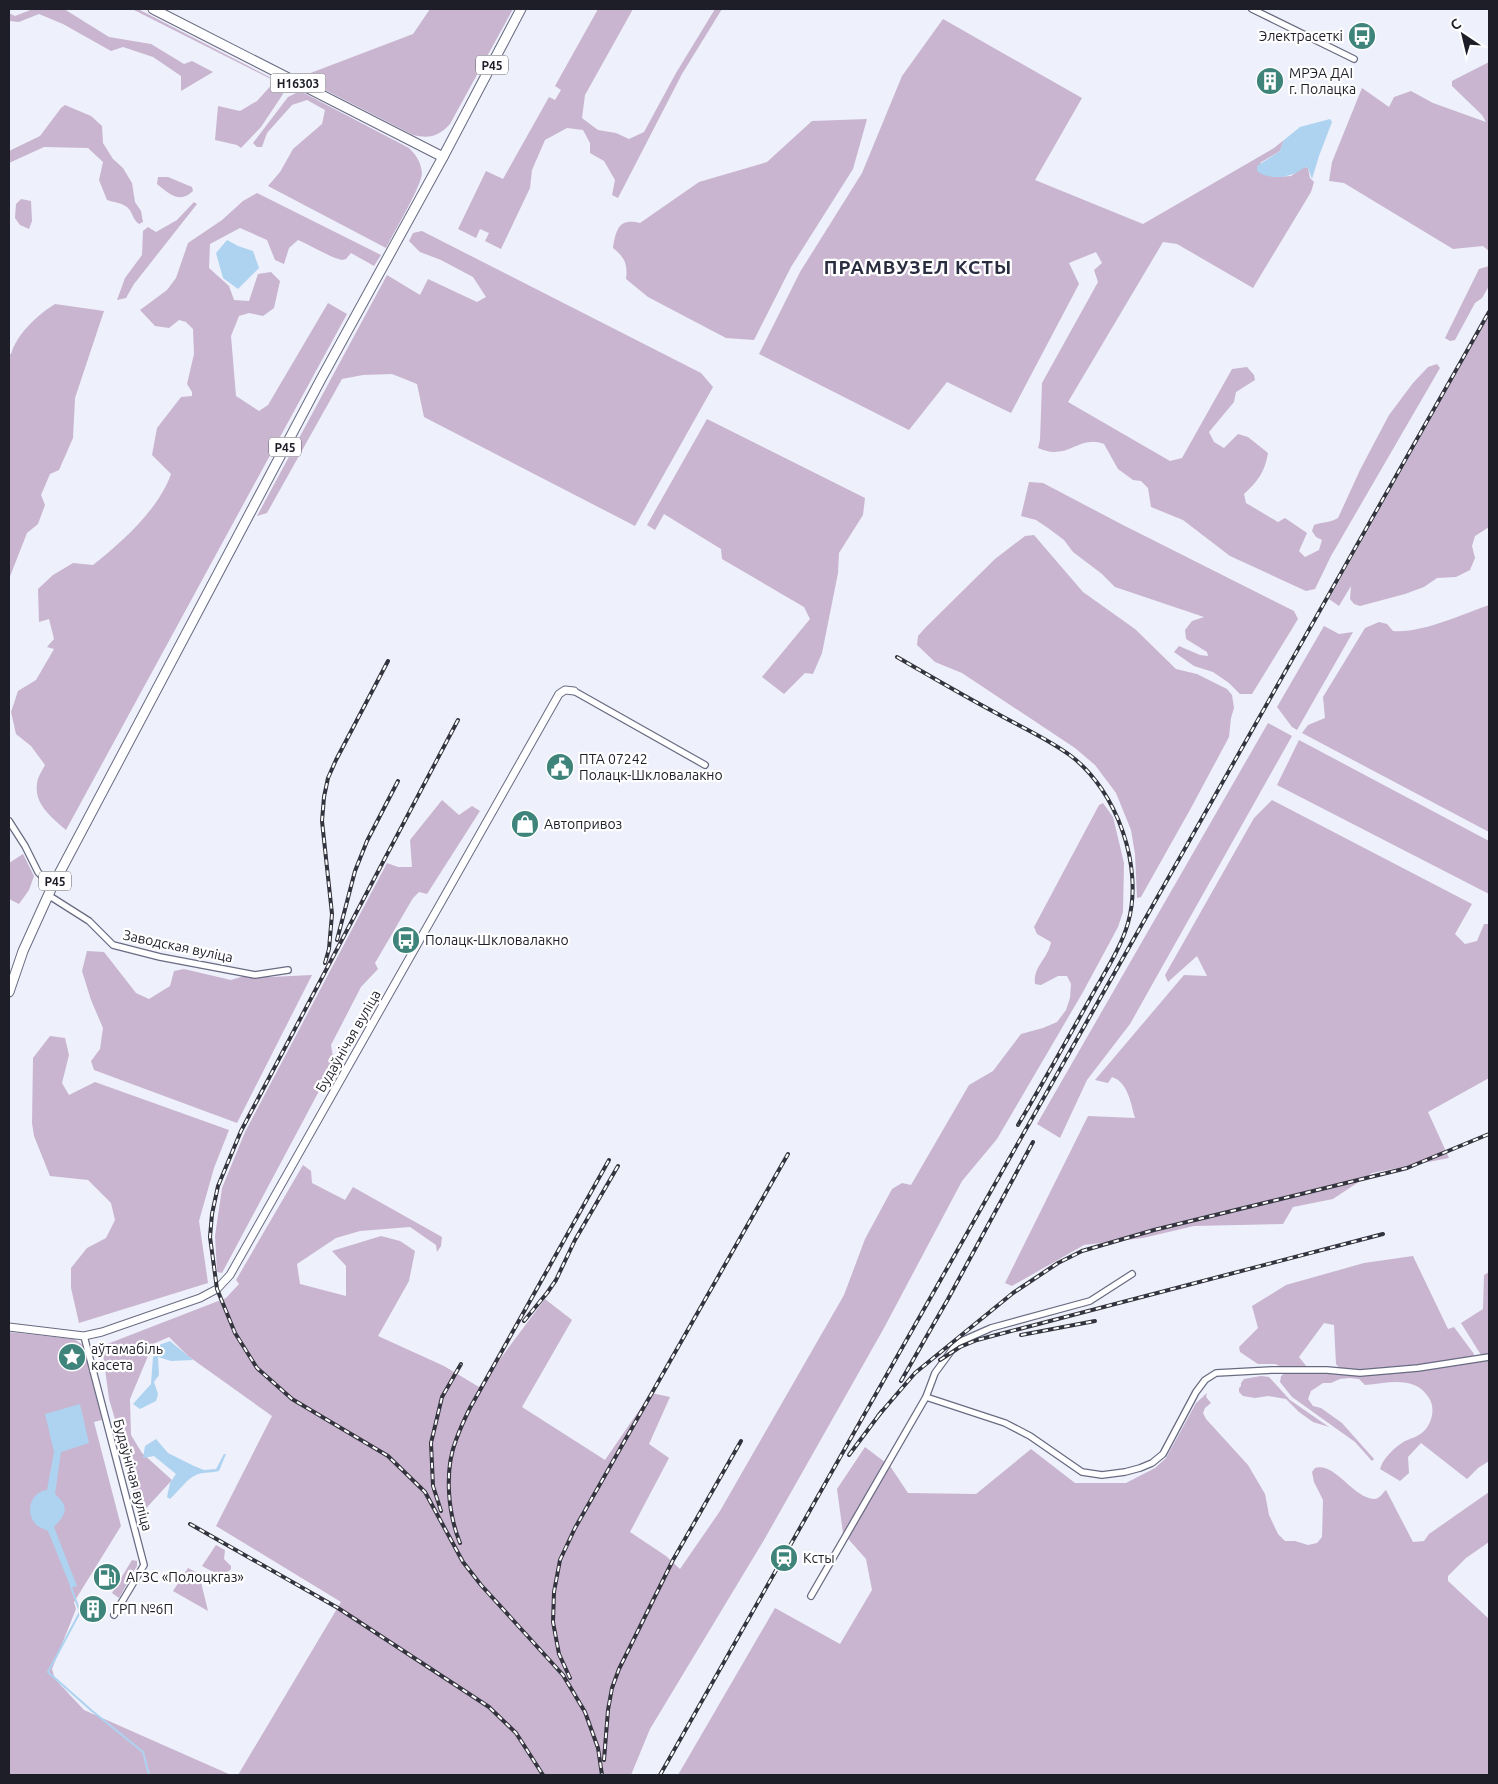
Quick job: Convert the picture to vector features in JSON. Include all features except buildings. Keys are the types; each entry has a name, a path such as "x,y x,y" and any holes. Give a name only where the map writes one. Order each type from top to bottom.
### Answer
{"main road":[{"name":"Н16303","path":"153,9 443,157"},
{"name":"Р45","path":"9,992 23,951 50,891 321,379 522,9"}],"street":[{"path":"1252,9 1354,59"},
{"name":"Будаўнічая вуліца","path":"9,1327 84,1336 200,1298 217,1289 230,1275 559,694 565,690 574,691"},
{"path":"574,691 705,765"},
{"name":"Заводская вуліца","path":"9,821 50,891 90,921 113,944 160,957 255,975 288,970"},
{"path":"810,1596 926,1397 935,1373 957,1343 991,1328 1090,1301 1132,1274"},
{"name":"Будаўнічая вуліца","path":"84,1336 144,1566 114,1615"},
{"path":"926,1397 1005,1423 1030,1436 1082,1472 1102,1476 1140,1468 1152,1463 1163,1454 1196,1392 1205,1380 1216,1374 1272,1370 1328,1370 1360,1373 1418,1368 1489,1357"}],"shaded area":[{"path":"33,9 64,9 109,37 151,44 184,64 192,61 213,72 181,91 181,76 153,57 123,47 111,51 63,24 39,14 19,22 9,21 9,13 15,16"},
{"path":"132,9 138,9 281,83 283,94 261,127 241,148 237,145 215,140 218,106 240,111 257,101 275,81"},
{"path":"430,9 513,9 450,124 438,134 424,137 413,135 300,77 413,34"},
{"path":"598,9 633,9 585,95 582,118 598,130 616,133 629,139 644,132 676,73 715,9 722,9 682,74 618,198 612,195 615,180 604,161 590,153 590,143 583,130 567,128 545,140 532,170 530,188 501,249 485,241 489,233 480,229 476,238 458,229 486,171 503,179 549,97 555,100 561,90 555,86"},
{"path":"943,19 1082,98 1035,180 1143,224 1274,148 1284,140 1280,151 1260,163 1276,177 1291,176 1304,167 1308,168 1310,178 1314,182 1311,192 1253,288 1177,244 1163,242 1068,402 1170,461 1182,458 1232,369 1247,367 1254,375 1255,380 1236,392 1234,402 1209,432 1214,442 1224,448 1238,434 1248,437 1268,453 1260,476 1244,494 1246,503 1278,522 1285,518 1307,533 1299,551 1305,557 1319,550 1322,540 1316,537 1312,531 1314,525 1338,518 1360,470 1389,415 1413,383 1428,367 1437,364 1440,368 1331,556 1315,589 1306,591 1230,556 1183,520 1151,507 1148,488 1141,481 1133,480 1118,469 1104,444 1090,442 1067,450 1054,452 1038,448 1040,440 1042,383 1098,282 1094,270 1102,263 1096,252 1069,263 1079,284 1011,413 947,382 909,430 759,354 800,272 862,173 902,76"},
{"path":"1489,62 1489,251 1483,246 1453,249 1344,183 1329,181 1332,162 1362,88 1389,107 1394,97 1411,91 1433,103 1486,122 1482,115 1452,86 1452,81"},
{"path":"296,93 304,93 409,148 418,159 421,165 421,179 386,248 268,186 280,172 293,149 322,124 325,110 307,100 292,105 267,133 262,147 257,147 253,143 288,97"},
{"path":"65,105 91,116 102,126 103,143 113,159 123,168 132,183 135,202 141,211 143,222 139,224 125,206 107,200 99,180 103,162 88,148 44,147 9,163 9,151 40,136"},
{"path":"867,119 853,169 791,267 754,340 726,338 648,297 626,279 624,261 613,248 617,230 623,224 627,222 640,223 699,182 767,162 812,121"},
{"path":"158,177 168,177 192,187 193,191 184,197 175,196 157,184"},
{"path":"257,193 381,255 374,266 351,253 346,259 342,260 298,240 289,248 284,264 275,260 267,240 240,228 210,244 209,268 229,286 234,300 249,301 258,274 271,272 280,281 274,308 263,316 249,313 239,316 231,336 236,396 259,411 268,405 328,303 347,314 66,830 41,805 38,798 37,782 45,765 31,746 16,734 11,712 18,691 36,680 54,649 47,647 54,639 49,619 39,622 38,589 53,575 73,563 93,565 127,536 158,500 171,474 152,455 157,428 181,397 192,396 192,392 187,384 194,354 193,329 186,322 179,320 169,328 155,326 140,310 167,290 176,278 188,243 222,220 243,201"},
{"path":"21,199 31,201 32,221 29,229 20,225 15,218 16,204"},
{"path":"194,202 197,204 134,284 126,298 117,300 125,278 142,255 143,231 148,227 156,232 177,220"},
{"path":"422,231 701,373 713,387 635,526 424,417 417,384 392,374 363,375 342,379 267,513 257,516 387,275 420,295 428,279 477,302 486,297 473,277 441,260 420,252 409,241 413,233"},
{"path":"1489,266 1489,286 1482,298 1475,303 1455,340 1450,341 1445,338 1479,269"},
{"path":"55,304 104,311 75,398 73,438 59,470 50,474 41,495 45,505 38,524 27,533 9,579 9,354 11,354 18,339 28,326"},
{"path":"1489,316 1489,527 1475,536 1472,546 1475,558 1470,570 1456,577 1437,578 1424,587 1405,594 1360,606 1354,604 1350,599 1351,586 1339,606 1329,599"},
{"path":"707,419 865,498 863,515 839,553 838,573 822,653 813,674 805,673 784,694 762,677 810,619 804,607 722,559 721,549 664,514 655,530 647,525"},
{"path":"1029,482 1043,483 1294,611 1298,619 1252,694 1240,694 1229,683 1213,672 1194,666 1174,652 1179,646 1200,655 1208,656 1207,652 1186,639 1185,630 1192,621 1204,617 1115,587 1102,574 1073,552 1064,540 1036,520 1021,516"},
{"path":"1034,535 1083,592 1135,629 1176,669 1197,674 1227,689 1232,695 1234,708 1229,737 1141,897 1137,898 1135,854 1131,830 1116,793 1095,765 1075,748 962,673 935,662 917,645 918,636 926,627 995,559 1025,536"},
{"path":"1489,605 1489,832 1302,733 1308,725 1325,718 1323,697 1365,628 1379,622 1387,624 1393,631 1416,629"},
{"path":"1324,626 1339,634 1353,632 1297,730 1292,727 1277,707"},
{"path":"1268,723 1292,736 1130,1024 1087,1080 1060,1138 1037,1124"},
{"path":"1299,740 1489,841 1489,894 1277,785"},
{"path":"442,800 459,815 472,806 480,811 427,894 419,892 413,898 375,963 378,969 361,987 331,1045 334,1063 222,1273 217,1272 215,1236 222,1188 245,1132 387,863 398,867 412,867 410,840"},
{"path":"1272,800 1472,904 1455,934 1465,944 1477,941 1484,924 1489,924 1489,1078 1428,1112 1449,1158 1372,1173 1333,1199 1293,1207 1283,1224 1194,1226 1143,1238 1084,1245 1012,1286 1005,1283 1088,1116 1135,1118 1128,1094 1122,1084 1112,1077 1108,1083 1095,1080 1184,975 1207,976 1197,956 1168,982 1165,975 1254,818"},
{"path":"1103,803 1113,817 1124,863 1123,912 1118,927 1083,992 997,1139 962,1181 884,1328 764,1540 650,1729 631,1775 238,1775 341,1602 216,1526 272,1416 188,1356 169,1337 153,1344 130,1399 131,1435 142,1453 172,1480 139,1516 127,1460 109,1399 102,1346 226,1298 239,1284 236,1280 303,1165 311,1171 312,1183 345,1200 353,1187 442,1237 441,1246 437,1252 436,1245 410,1227 360,1231 336,1238 297,1264 300,1284 346,1296 346,1266 332,1251 381,1236 400,1241 415,1251 409,1281 378,1336 444,1366 479,1387 545,1299 572,1320 522,1407 605,1460 651,1393 670,1397 649,1444 669,1458 630,1532 666,1556 680,1569 720,1511 844,1295 865,1239 892,1189 902,1183 911,1185 969,1085 993,1071 1021,1034 1057,1022 1066,1010 1070,998 1071,984 1067,976 1058,976 1041,985 1035,984 1036,972 1051,942 1037,934 1034,927 1099,805"},
{"path":"23,854 34,876 29,890 19,904 9,899 9,863"},
{"path":"87,951 104,952 136,993 149,999 170,986 174,971 184,969 231,980 244,976 312,975 237,1123 94,1070 91,1061 100,1049 103,1028 91,1000 82,971"},
{"path":"50,1036 65,1038 69,1055 62,1083 69,1095 95,1082 229,1130 214,1168 199,1221 208,1283 79,1323 71,1288 71,1268 87,1248 106,1238 115,1220 111,1203 88,1180 50,1176 34,1136 32,1123 33,1058"},
{"path":"1413,1256 1448,1329 1454,1327 1474,1354 1473,1357 1390,1369 1340,1369 1336,1364 1334,1325 1324,1323 1299,1357 1307,1367 1282,1367 1275,1364 1258,1364 1240,1352 1239,1347 1258,1328 1252,1306 1286,1285 1364,1263"},
{"path":"1489,1272 1489,1354 1481,1355 1461,1323 1483,1309 1484,1275"},
{"path":"9,1332 74,1339 83,1345 102,1420 94,1422 121,1526 74,1602 76,1609 52,1669 55,1679 84,1710 231,1775 9,1775"},
{"path":"1489,1359 1489,1461 1478,1468 1467,1479 1421,1443 1408,1457 1409,1473 1400,1481 1380,1469 1393,1450 1405,1441 1421,1434 1430,1422 1431,1402 1423,1391 1416,1386 1400,1382 1365,1385 1359,1379 1350,1378 1323,1383 1311,1391 1308,1399 1313,1406 1321,1408 1342,1423 1374,1459 1372,1461 1355,1442 1292,1397 1280,1382 1281,1376 1285,1373 1327,1373 1361,1376 1418,1370"},
{"path":"1261,1376 1269,1377 1290,1400 1329,1427 1313,1422 1286,1399 1268,1396 1255,1398 1243,1396 1239,1392 1244,1379"},
{"path":"1207,1393 1206,1397 1211,1403 1205,1408 1203,1413 1206,1419 1248,1465 1265,1494 1269,1515 1278,1534 1285,1541 1295,1541 1308,1545 1317,1543 1322,1537 1323,1500 1314,1482 1312,1472 1315,1468 1330,1470 1366,1497 1376,1499 1386,1490 1413,1542 1424,1541 1429,1534 1489,1492 1489,1542 1466,1558 1448,1576 1448,1581 1489,1619 1489,1775 678,1775 775,1608 840,1644 872,1590 866,1559 843,1533 837,1489 865,1447 890,1466 908,1493 976,1494 1031,1449 1075,1483 1126,1483 1155,1468 1166,1458 1196,1403"},
{"path":"216,1545 225,1550 224,1559 231,1566 228,1572 217,1573 202,1566"},
{"path":"132,1560 137,1561 137,1566 119,1598 112,1593"},
{"path":"188,1568 199,1574 208,1611 173,1591"}],"water":[{"path":"1330,119 1332,122 1312,179 1308,168 1305,167 1294,174 1281,177 1268,176 1257,171 1257,166 1280,151 1284,140 1300,127"},
{"path":"227,240 253,251 259,268 238,289 223,278 216,253"},
{"path":"170,1341 193,1360 171,1361 158,1357 159,1375 154,1382 158,1394 156,1401 140,1409 133,1404 151,1384 153,1357 159,1345"},
{"path":"80,1404 89,1443 61,1452 55,1494 63,1503 65,1510 54,1527 77,1586 71,1588 48,1531 35,1524 31,1517 30,1507 37,1494 47,1490 54,1452 45,1414"},
{"path":"156,1439 168,1453 204,1470 216,1469 224,1454 226,1454 219,1471 201,1473 194,1476 170,1499 167,1497 170,1483 176,1474 154,1456 143,1458 145,1446"}],"waterway":[{"path":"71,1587 80,1612 48,1672 143,1752 149,1775"}],"railway":[{"path":"660,1775 1489,312"},
{"path":"897,657 1071,756 1102,789 1123,832 1129,855 1132,901 1128,923 1121,942 1018,1125"},
{"path":"325,963 329,949 332,914 322,821 324,797 328,778 336,760 388,661"},
{"path":"458,720 241,1131 218,1186 212,1214 210,1237 217,1289 235,1333 257,1368 292,1399 388,1456 425,1492 463,1562 481,1585 563,1675 585,1712 598,1748 602,1775"},
{"path":"337,940 355,871 367,841 398,781"},
{"path":"878,1416 915,1373 1013,1293 1058,1263 1082,1251 1154,1230 1407,1168 1489,1134"},
{"path":"901,1381 1033,1142"},
{"path":"570,1678 559,1654 553,1622 554,1592 560,1560 575,1528 788,1154"},
{"path":"460,1543 453,1519 449,1492 452,1452 458,1436 470,1408 609,1160"},
{"path":"524,1321 556,1280 575,1240 618,1166"},
{"path":"940,1360 960,1347 977,1340 1383,1234"},
{"path":"1021,1335 1095,1321"},
{"path":"441,1511 433,1486 431,1443 442,1397 461,1364"},
{"path":"849,1455 882,1411"},
{"path":"604,1760 608,1710 612,1688 619,1669 673,1560 741,1441"},
{"path":"190,1524 338,1608 489,1707 516,1733 543,1775"}],"place":[{"name":"Электрасеткі","path":"1362,36"},
{"name":"МРЭА ДАІ г. Полацка","path":"1270,81"},
{"name":"ПТА 07242 Полацк-Шкловалакно","path":"560,767"},
{"name":"Автопривоз","path":"525,824"},
{"name":"Полацк-Шкловалакно","path":"406,940"},
{"name":"аўтамабіль касета","path":"72,1357"},
{"name":"Ксты","path":"784,1558"},
{"name":"АГЗС «Полоцкгаз»","path":"107,1577"},
{"name":"ГРП №6П","path":"93,1609"}],"district":[{"name":"ПРАМВУЗЕЛ КСТЫ","path":"918,267"}]}
